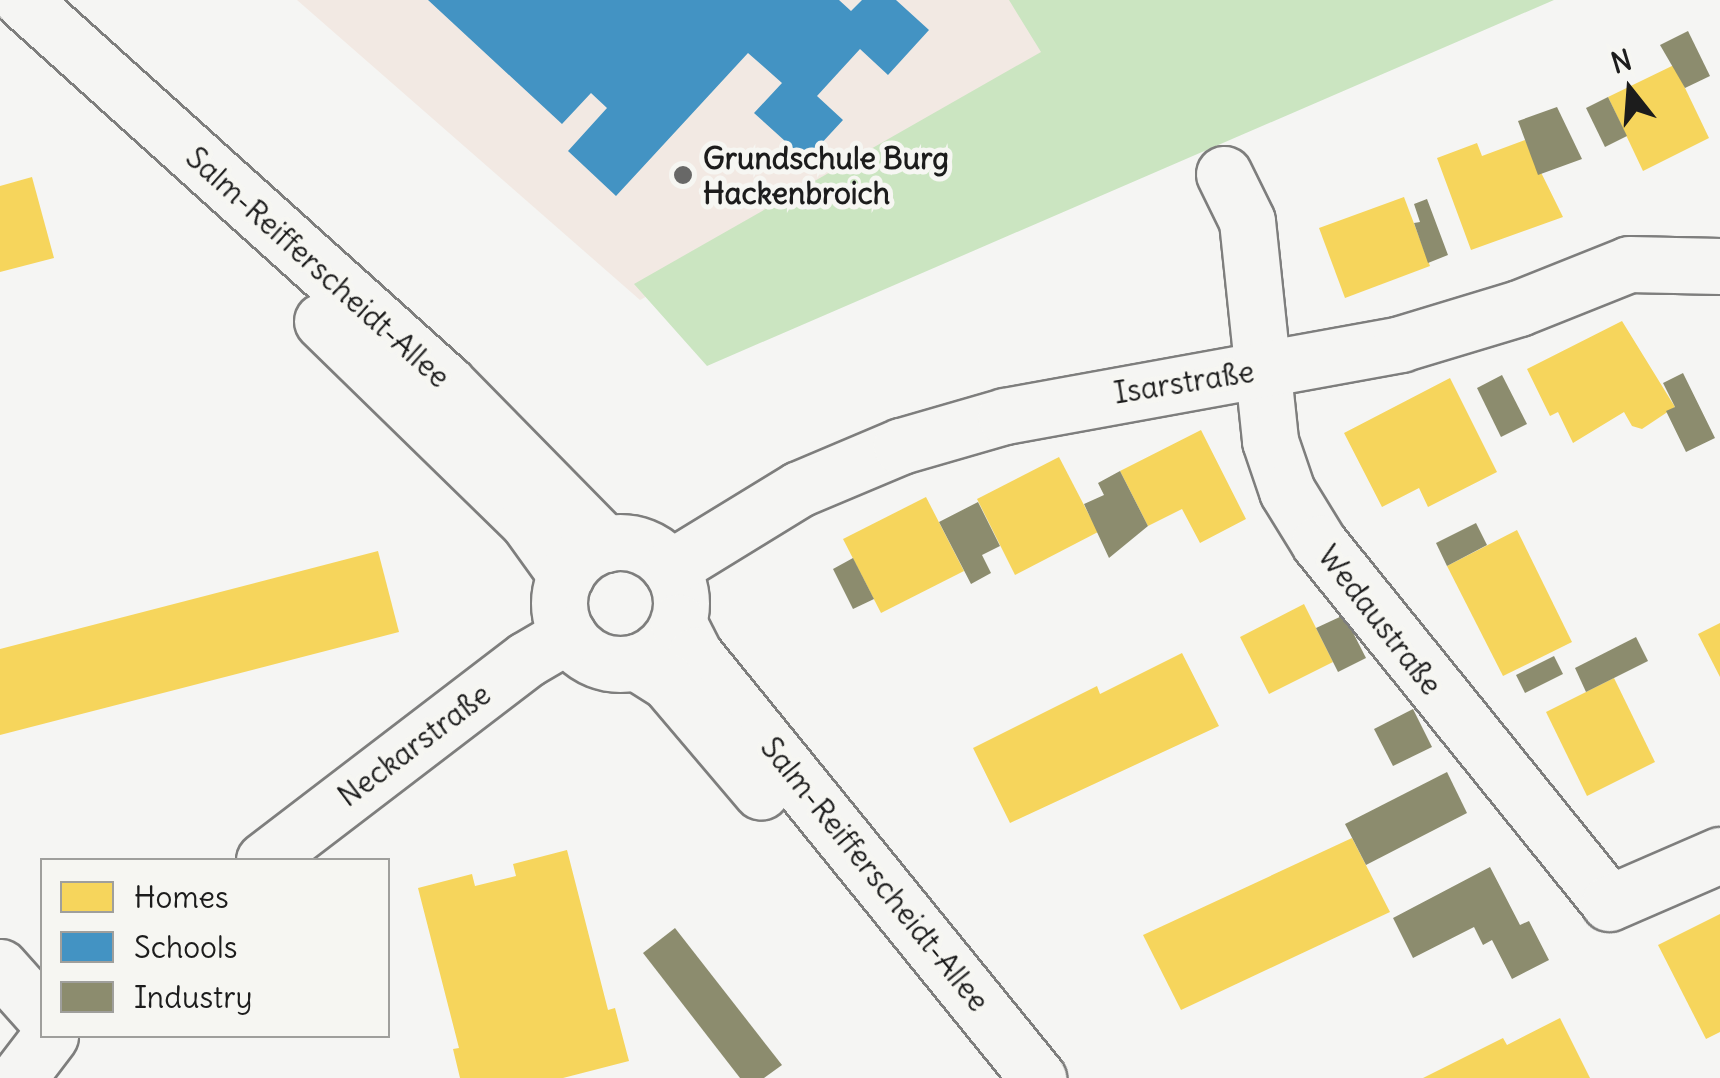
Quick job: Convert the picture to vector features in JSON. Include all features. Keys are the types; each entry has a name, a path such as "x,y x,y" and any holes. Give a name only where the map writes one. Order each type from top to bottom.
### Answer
{"street":[{"name":"Salm-Reifferscheidt-Allee","path":"22,0 447,383 585,559"},
{"name":"Salm-Reifferscheidt-Allee","path":"0,24 415,408 548,544 585,559"},
{"name":"Wedaustraße","path":"1224,174 1247,221 1262,369 1281,474 1319,543 1609,904 1720,855"},
{"name":"Isarstraße","path":"670,568 800,489 902,446 1085,398 1400,344 1519,308 1629,264 1720,266"},
{"path":"642,546 670,568 678,585 678,622 669,640 636,662 597,660 568,635 559,594 585,559 642,546"},
{"name":"Salm-Reifferscheidt-Allee","path":"678,622 695,655 1038,1078"},
{"name":"Neckarstraße","path":"267,858 526,659 568,635"},
{"name":"Salm-Reifferscheidt-Allee","path":"636,662 687,702 992,1078"},
{"path":"0,967 40,1012"},
{"path":"18,1078 48,1038"}],"shaded area":[{"name":"Grundschule Burg Hackenbroich","path":"297,0 1066,0 1099,49 640,300"}],"green space":[{"path":"1009,0 1554,0 707,366 634,284 1041,52"}],"building: Homes":[{"path":"1674,65 1709,138 1643,171 1608,97"},
{"path":"1525,140 1563,217 1471,250 1437,158 1477,143 1482,156"},
{"path":"32,177 54,258 0,272 0,186"},
{"path":"1404,197 1430,266 1345,298 1319,228"},
{"path":"1622,321 1675,407 1642,429 1632,426 1624,412 1573,443 1558,412 1550,416 1527,369"},
{"path":"1450,378 1497,472 1428,507 1419,488 1382,507 1344,433"},
{"path":"1201,430 1246,519 1200,543 1182,509 1148,526 1120,471"},
{"path":"1059,457 1098,532 1015,575 977,499"},
{"path":"926,497 964,571 881,613 843,539"},
{"path":"1517,530 1572,642 1503,676 1447,566"},
{"path":"378,551 399,632 0,735 0,649"},
{"path":"1304,604 1333,662 1269,694 1240,637"},
{"path":"1720,623 1720,677 1698,634"},
{"path":"1182,653 1219,726 1010,823 973,748 1097,686 1100,694"},
{"path":"1614,678 1655,762 1587,796 1546,712"},
{"path":"1352,838 1390,912 1181,1010 1143,935"},
{"path":"567,850 608,1010 615,1008 629,1061 563,1078 460,1078 453,1049 459,1048 418,888 472,874 475,886 516,876 513,864"},
{"path":"1720,914 1720,1032 1706,1039 1658,945"},
{"path":"1560,1018 1590,1078 1423,1078 1503,1038 1507,1045"}],"building: Schools":[{"path":"428,0 839,0 851,11 862,0 896,0 929,30 888,75 860,49 817,96 843,120 806,160 754,113 782,83 748,53 616,196 568,151 607,108 591,93 562,124"}],"building: Industry":[{"path":"1688,31 1710,76 1685,88 1660,45"},
{"path":"1608,97 1627,136 1605,147 1586,108"},
{"path":"1557,107 1582,159 1538,175 1518,121"},
{"path":"1427,199 1448,255 1428,263 1414,223 1420,222 1414,204"},
{"path":"1683,373 1715,438 1686,452 1666,411 1675,407 1663,383"},
{"path":"1502,375 1527,424 1501,437 1477,388"},
{"path":"1120,471 1148,526 1109,558 1084,504 1104,495 1098,483"},
{"path":"978,502 1000,546 982,555 991,573 971,584 939,522"},
{"path":"1476,523 1487,545 1447,566 1436,543"},
{"path":"853,558 874,599 853,609 833,569"},
{"path":"1344,615 1366,658 1338,672 1316,628"},
{"path":"1636,637 1648,661 1586,692 1575,668"},
{"path":"1554,656 1563,674 1525,693 1516,675"},
{"path":"1413,709 1432,747 1393,766 1374,729"},
{"path":"1447,772 1467,813 1366,865 1345,824"},
{"path":"1490,867 1520,925 1529,921 1549,960 1512,979 1492,940 1483,945 1474,927 1413,958 1393,918"},
{"path":"675,928 782,1065 764,1078 740,1078 643,953"}],"place":[{"name":"Grundschule Burg Hackenbroich","path":"683,175"}]}
